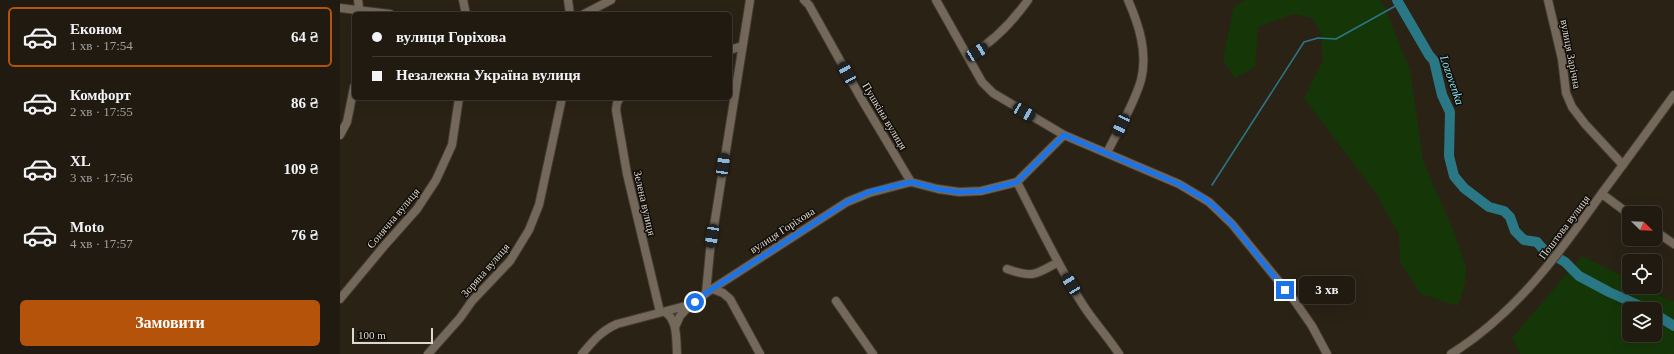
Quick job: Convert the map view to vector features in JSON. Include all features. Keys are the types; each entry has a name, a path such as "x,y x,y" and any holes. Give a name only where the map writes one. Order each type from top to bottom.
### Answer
{"street":[{"path":"340,8 360,12 358,0"},
{"path":"463,0 466,12"},
{"path":"568,0 570,12"},
{"path":"588,12 611,0"},
{"path":"750,0 710,251 710,291 723,293 730,299 760,354"},
{"name":"Пушкіна вулиця","path":"804,0 809,6 862,100 911,182"},
{"path":"936,0 982,82 993,93 1064,135 1179,184 1202,197 1215,207 1232,224 1294,300 1312,326 1327,354"},
{"path":"968,57 985,46 999,34 1028,0"},
{"path":"1107,153 1135,96 1141,80 1143,67 1140,32 1128,0"},
{"name":"вулиця Зарічна","path":"1548,0 1562,59 1566,93 1572,106 1585,124 1623,165"},
{"path":"732,49 742,46"},
{"name":"Поштова вулиця","path":"1451,354 1488,328 1543,274 1674,95"},
{"path":"340,134 347,122 352,97"},
{"name":"Сонячна вулиця","path":"340,299 417,209 436,180 452,145 459,100"},
{"name":"Зоряна вулиця","path":"428,354 482,290 510,261 529,230 539,205 562,100"},
{"name":"Зелена вулиця","path":"618,100 616,103 616,110 627,174 662,312 672,318 674,328"},
{"path":"1064,135 1017,182 1058,262 1084,306 1110,339 1119,354"},
{"name":"вулиця Горіхова","path":"582,354 601,332 617,324 689,305 847,202 869,192 911,182 938,189 958,192 982,191 1017,182"},
{"path":"1602,194 1622,209"},
{"path":"1662,236 1674,244"},
{"path":"1007,269 1029,275 1036,274 1058,262"},
{"path":"836,301 873,354"},
{"path":"677,354 674,328 680,316 689,305"}],"green space":[{"path":"1246,0 1380,0 1385,8 1410,70 1423,161 1455,235 1466,267 1465,283 1458,306 1421,294 1400,262 1399,235 1376,193 1304,98 1323,60 1321,33 1312,18 1294,14 1258,27 1255,67 1235,78 1223,60 1234,6"},
{"path":"1582,256 1622,276 1622,294 1658,294 1674,302 1674,354 1520,354 1512,338"}],"waterway":[{"name":"Lozovenka","path":"1397,0 1434,61 1442,95 1450,112 1449,156 1454,176 1464,188 1489,207 1504,211 1510,217 1515,231 1524,240 1537,242 1543,249 1565,262 1579,276 1631,302"},
{"path":"1212,185 1304,42 1318,38 1336,39 1399,4"},
{"name":"Lozovenka","path":"1662,318 1674,326"}],"route":[{"path":"695,302 706,293 825,215 847,202 869,192 911,182 938,189 958,192 982,191 1017,182 1021,176 1064,135 1179,184 1202,197 1215,207 1232,224 1285,290"}]}
